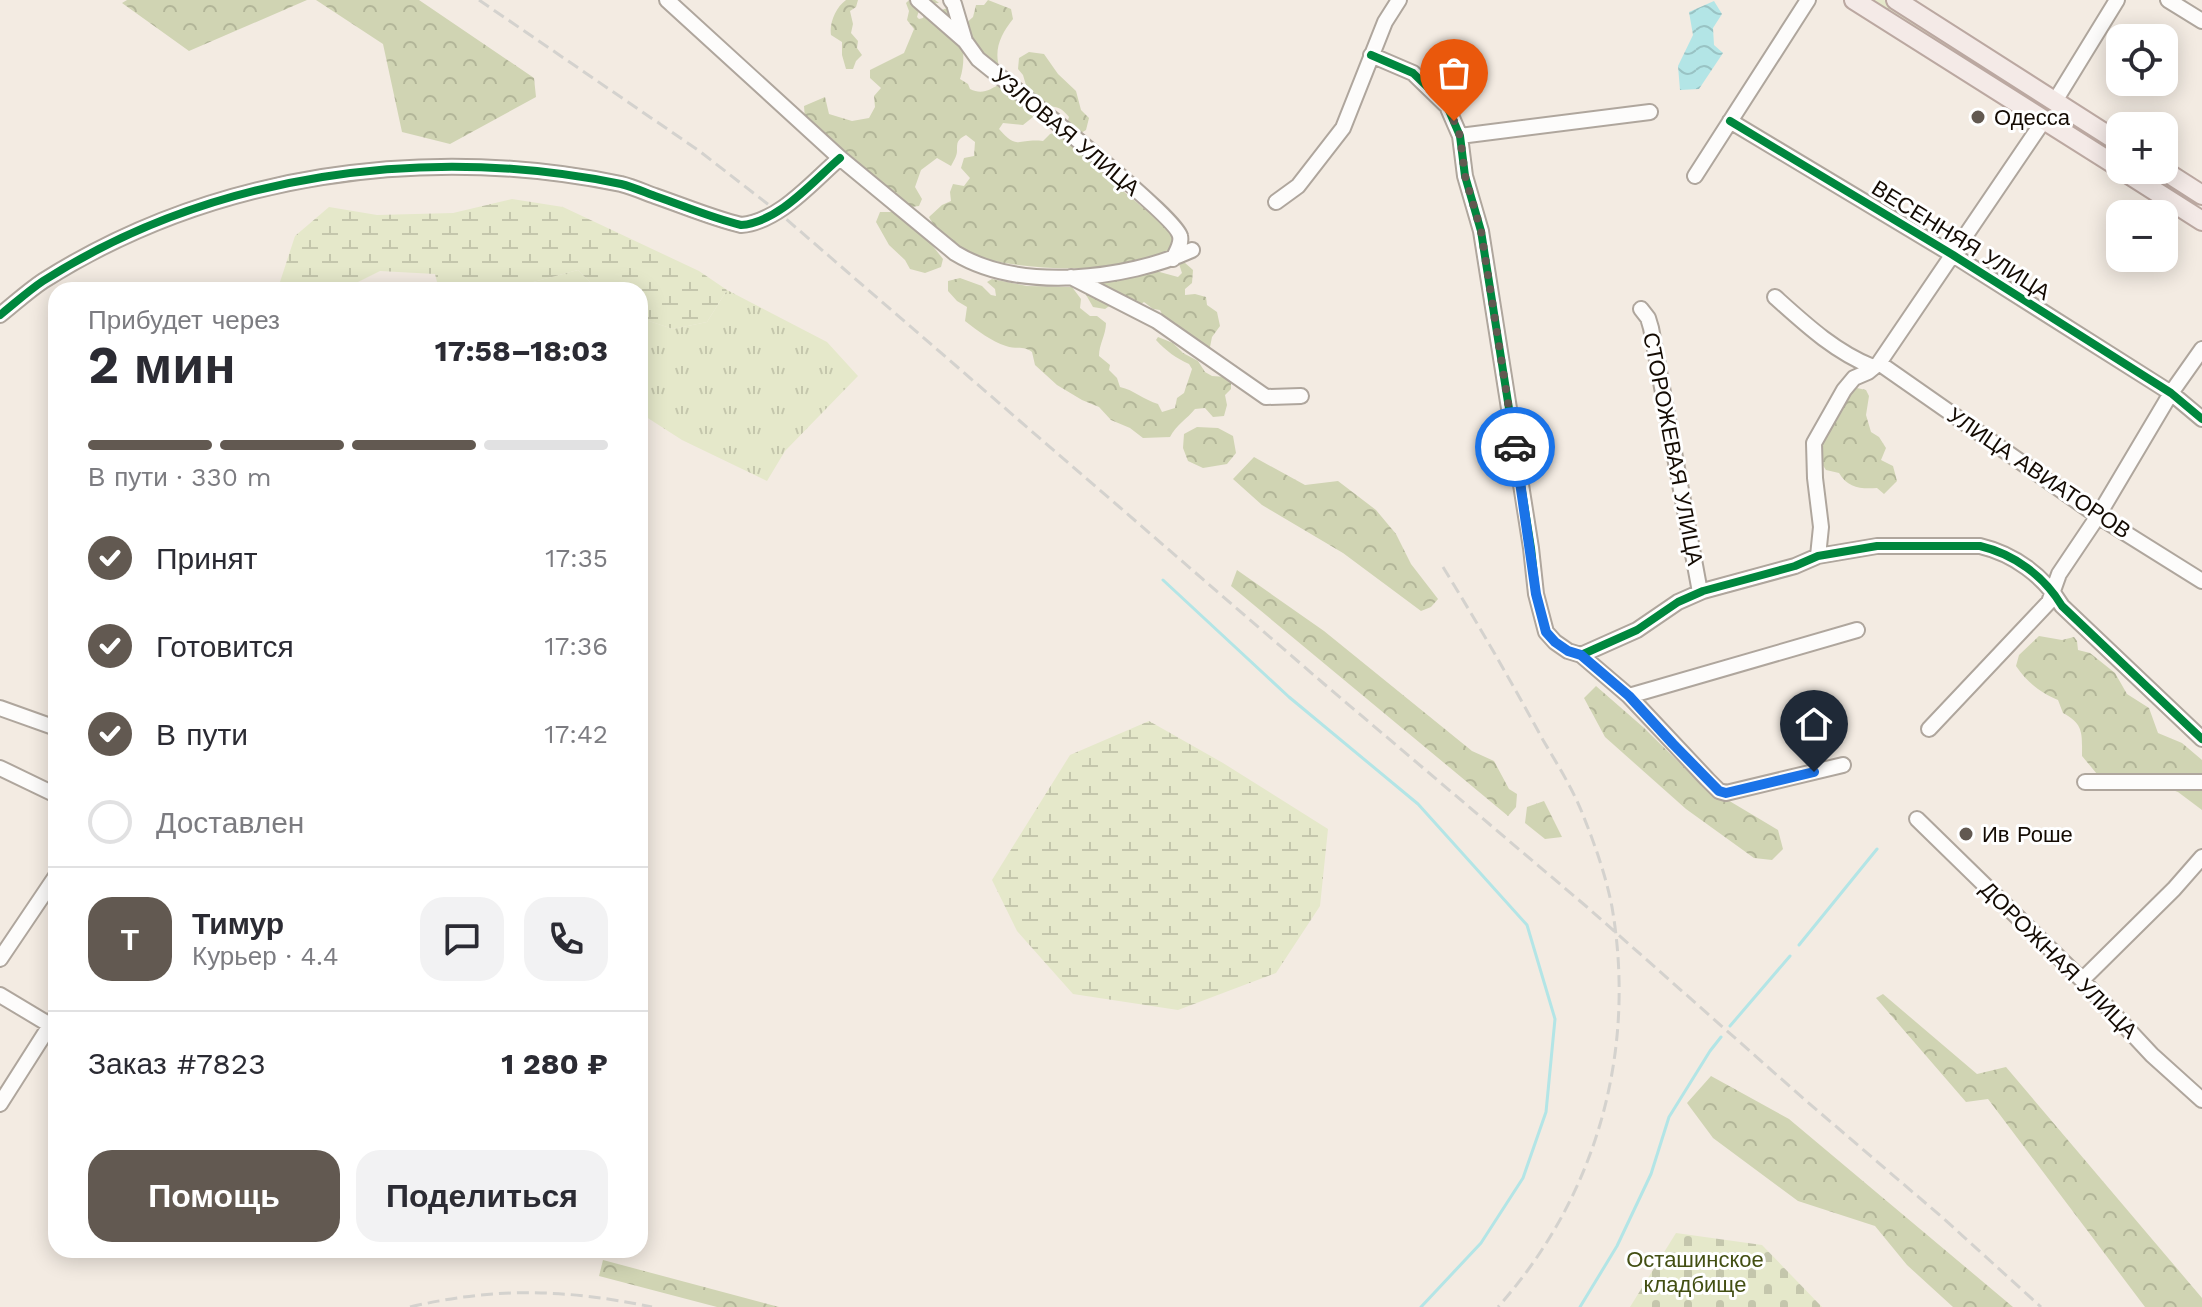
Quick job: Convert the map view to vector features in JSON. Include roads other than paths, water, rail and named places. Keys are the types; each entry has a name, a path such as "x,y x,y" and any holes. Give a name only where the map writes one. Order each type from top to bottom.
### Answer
{"main road":[{"path":"1854,0 2106,159"},
{"path":"1896,0 2106,134"},
{"path":"2044,120 2055,101"},
{"path":"2178,180 2202,195"},
{"path":"2144,184 2202,221"}],"street":[{"path":"667,0 840,158 971,263 1028,275 1071,277 1131,270 1173,259 1192,250"},
{"path":"918,0 965,41"},
{"name":"УЗЛОВАЯ УЛИЦА","path":"951,0 965,41 978,59 1145,197 1174,225 1180,235 1180,244 1173,259"},
{"path":"1276,202 1298,186 1343,128 1385,22 1399,0"},
{"path":"1695,176 1808,0"},
{"path":"2055,101 2117,0"},
{"path":"2168,0 2202,21"},
{"path":"1371,55 1413,73 1447,106 1460,136 1465,176 1481,231 1536,594 1546,632 1562,647 1581,655 1629,696 1719,791 1726,793 1843,765"},
{"path":"1460,136 1650,112"},
{"path":"1818,556 1821,527 1814,443 1837,401 1854,378 1876,365 2044,120"},
{"name":"ВЕСЕННЯЯ УЛИЦА","path":"1730,121 1953,255 2171,393 2202,419"},
{"path":"0,315 41,283 88,255 138,231 247,192 311,178 438,166 560,174 624,185 741,225 768,219 840,158"},
{"path":"1071,277 1157,321 1266,397 1301,396"},
{"name":"УЛИЦА АВИАТОРОВ","path":"1775,297 1848,356 1876,365 2098,516 2202,581"},
{"name":"СТОРОЖЕВАЯ УЛИЦА","path":"1641,309 1651,328 1700,592"},
{"path":"1929,729 2049,602 2059,574 2098,516 2171,393 2202,349"},
{"path":"1581,655 1637,630 1678,602 1700,592 1795,566 1818,556 1877,546 1980,546 1997,550 2034,572 2062,606 2202,739"},
{"path":"1629,696 1857,630"},
{"path":"0,708 48,725"},
{"path":"0,768 48,791"},
{"path":"2085,782 2202,782"},
{"name":"ДОРОЖНАЯ УЛИЦА","path":"1917,819 2082,980 2152,1055 2202,1100"},
{"path":"2082,980 2202,857"},
{"path":"0,959 48,888"},
{"path":"0,927 16,936"},
{"path":"0,995 48,1019"},
{"path":"2,1098 48,1029"}],"water":[{"path":"1714,1 1722,14 1713,28 1714,45 1723,53 1699,89 1680,90 1678,66 1693,35 1689,12"}],"waterway":[{"path":"1163,580 1289,697 1418,804 1527,925 1555,1019 1546,1112 1523,1178 1481,1243 1421,1307"},
{"path":"1799,945 1877,849"},
{"path":"1730,1026 1790,956"},
{"path":"1580,1307 1617,1246 1651,1174 1669,1117 1721,1037"}],"railway":[{"path":"479,0 698,150 778,212 1587,907 2041,1307"},
{"path":"1443,567 1507,674 1579,805 1607,884 1618,962 1619,1016 1613,1069 1601,1120 1584,1171 1561,1219 1532,1264 1498,1307"},
{"path":"410,1307 501,1293 560,1294 652,1307"}],"place":[{"name":"Одесса","path":"1978,117"},
{"name":"Ив Роше","path":"1966,834"}],"park label":[{"name":"Осташинское кладбище","path":"1695,1272"}]}
